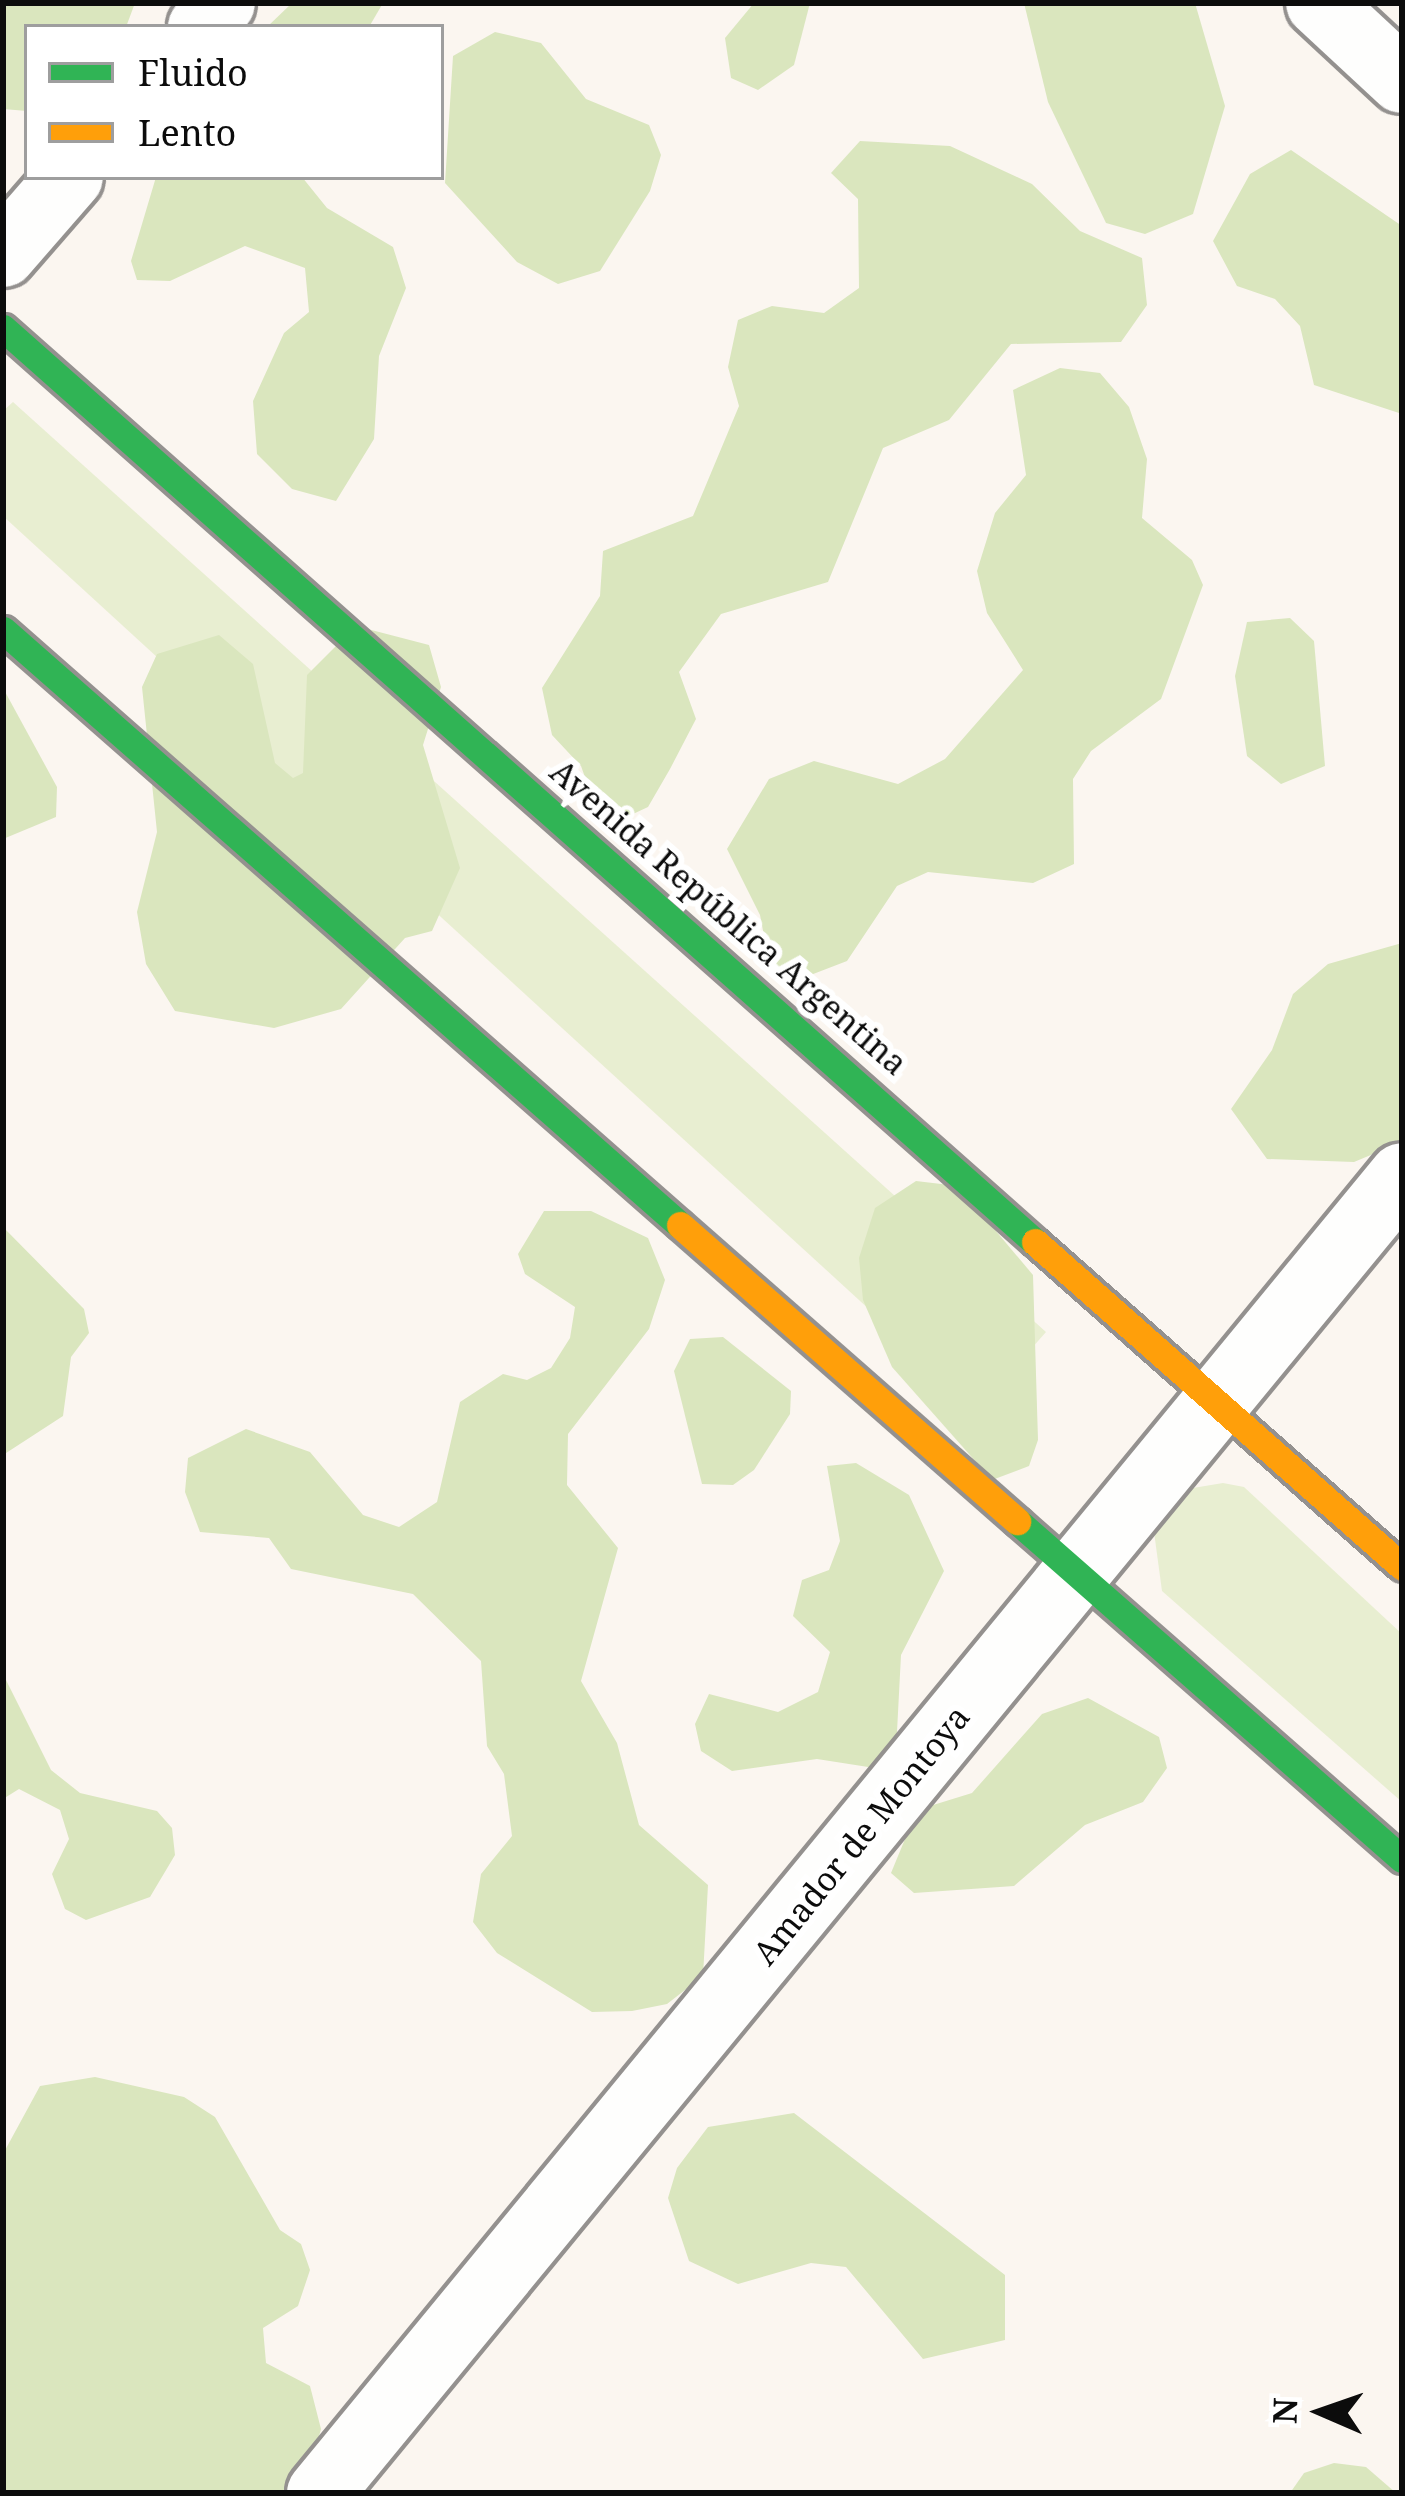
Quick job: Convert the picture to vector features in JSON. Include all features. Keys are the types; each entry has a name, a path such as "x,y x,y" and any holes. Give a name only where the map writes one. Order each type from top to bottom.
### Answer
{"main road":[{"name":"Avenida República Argentina","path":"3,328 1220,1397 1402,1567"},
{"path":"3,631 1402,1859"}],"street":[{"path":"1319,3 1402,80"},
{"path":"3,254 67,180"},
{"name":"Amador de Montoya","path":"320,2493 1402,1176"}],"green space":[{"path":"3,3 135,3 127,24 24,24 24,111 3,109"},
{"path":"292,3 383,3 371,24 270,24"},
{"path":"754,3 810,3 794,65 758,90 731,78 725,38"},
{"path":"1024,3 1195,3 1225,106 1193,214 1145,234 1106,223 1048,102"},
{"path":"495,32 541,43 586,99 649,125 661,155 650,191 600,271 558,284 517,262 445,183 453,56"},
{"path":"860,141 950,146 1032,184 1080,231 1142,258 1147,305 1121,342 1011,344 949,420 883,448 828,582 721,614 679,672 696,719 670,769 648,807 603,828 581,766 552,735 542,688 600,596 603,551 693,516 739,406 728,367 738,320 772,306 824,313 859,288 858,199 831,173"},
{"path":"1291,150 1402,226 1402,414 1314,385 1300,326 1275,299 1237,286 1213,241 1250,174"},
{"path":"155,180 304,180 327,208 393,247 406,288 379,356 374,439 336,501 292,489 257,454 253,401 284,333 309,312 305,268 245,246 170,281 137,280 131,261"},
{"path":"1060,368 1100,373 1129,407 1147,459 1142,518 1192,560 1203,585 1161,699 1091,751 1073,779 1074,864 1033,883 928,872 897,886 847,961 808,976 771,972 760,915 727,849 769,779 814,761 898,784 945,759 1023,670 987,613 977,571 995,513 1026,475 1013,390"},
{"path":"13,402 1046,1332 978,1409 3,516 3,411"},
{"path":"1290,618 1314,641 1325,766 1281,784 1247,756 1235,676 1247,622"},
{"path":"356,626 429,645 441,687 423,745 460,868 432,931 405,938 341,1009 274,1028 175,1011 146,964 137,912 157,832 142,687 157,654 219,635 253,664 275,763 293,778 303,773 307,675"},
{"path":"3,688 57,787 56,817 3,839"},
{"path":"1402,943 1402,1142 1354,1162 1267,1159 1231,1109 1272,1050 1293,994 1328,964"},
{"path":"916,1181 958,1186 1033,1275 1038,1440 1029,1466 992,1480 892,1367 863,1300 859,1258 875,1208"},
{"path":"544,1211 591,1211 648,1238 665,1280 649,1329 568,1434 567,1485 618,1548 581,1681 617,1743 639,1825 708,1885 703,1976 667,2004 632,2011 592,2012 497,1953 473,1922 481,1874 512,1836 504,1774 487,1746 481,1661 413,1594 291,1569 269,1538 200,1532 185,1492 188,1458 246,1429 310,1452 363,1515 399,1527 437,1502 460,1402 503,1374 527,1380 551,1368 570,1338 575,1307 525,1274 518,1254"},
{"path":"3,1227 84,1309 89,1333 71,1357 63,1416 3,1455"},
{"path":"723,1337 791,1391 790,1414 754,1470 733,1485 702,1484 674,1371 690,1339"},
{"path":"856,1463 909,1495 944,1571 901,1655 896,1751 881,1769 817,1759 732,1771 701,1751 695,1724 709,1694 778,1712 818,1692 830,1652 793,1616 802,1580 829,1570 840,1541 827,1466"},
{"path":"1223,1483 1244,1487 1402,1634 1402,1802 1162,1591 1154,1532 1187,1489"},
{"path":"3,1674 51,1770 80,1793 157,1811 172,1828 175,1855 150,1897 86,1920 65,1909 52,1874 69,1839 60,1810 19,1789 3,1799"},
{"path":"1088,1698 1159,1737 1167,1768 1143,1802 1085,1825 1014,1886 914,1893 891,1873 917,1810 972,1793 1042,1714"},
{"path":"95,2077 184,2097 215,2117 280,2230 301,2244 310,2270 298,2306 263,2328 266,2363 310,2386 321,2429 303,2493 3,2493 3,2154 40,2086"},
{"path":"794,2113 1005,2275 1005,2340 923,2359 846,2267 811,2263 738,2284 689,2261 668,2198 677,2168 708,2127"},
{"path":"1334,2463 1366,2467 1396,2493 1290,2493 1304,2473"}],"traffic: fast":[{"path":"3,328 1035,1242"},
{"path":"3,630 680,1225"},
{"path":"1017,1521 1402,1859"}],"traffic: slow":[{"path":"680,1225 1017,1521"},
{"path":"1035,1242 1402,1567"}]}
